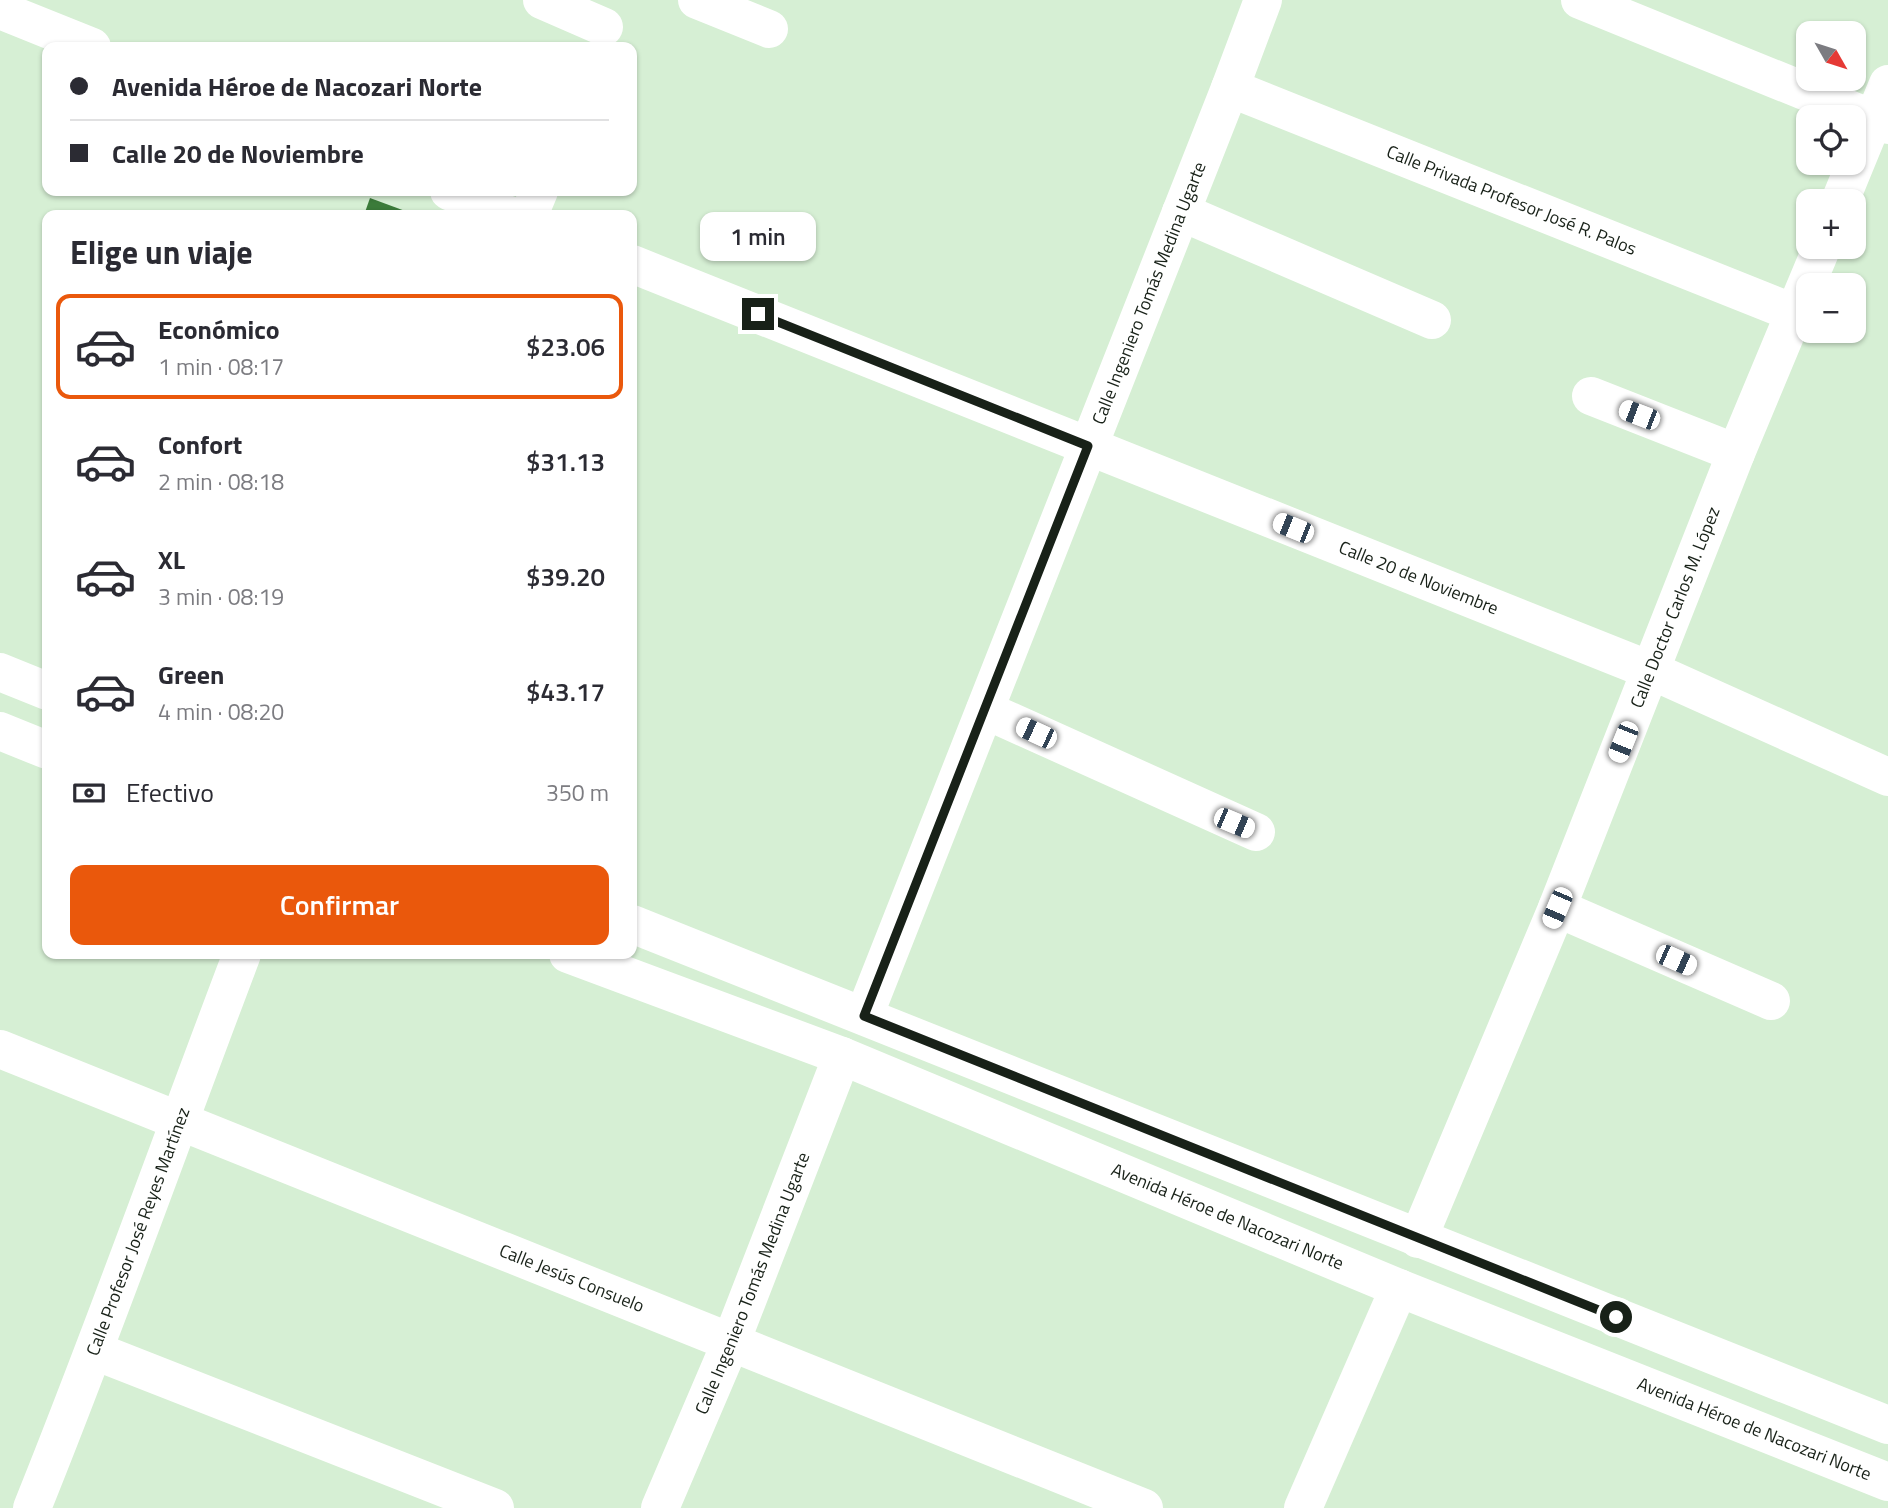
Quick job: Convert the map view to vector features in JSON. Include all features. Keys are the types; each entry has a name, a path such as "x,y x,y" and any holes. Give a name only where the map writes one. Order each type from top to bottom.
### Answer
{"street":[{"path":"542,0 605,25"},
{"path":"697,0 769,29"},
{"name":"Calle Ingeniero Tomás Medina Ugarte","path":"864,1016 1263,0"},
{"path":"1580,0 1881,122"},
{"path":"0,10 80,42"},
{"path":"1846,189 1881,122 1888,83"},
{"name":"Calle Privada Profesor José R. Palos","path":"1230,88 1794,313"},
{"path":"462,196 496,210"},
{"path":"1181,212 1432,320"},
{"name":"Calle Doctor Carlos M. López","path":"1418,1239 1557,908 1736,453 1817,259"},
{"name":"Calle 20 de Noviembre","path":"637,266 1652,671 1888,777"},
{"path":"1591,396 1736,453"},
{"path":"0,672 42,689"},
{"path":"985,709 1256,832"},
{"path":"0,731 42,748"},
{"path":"1557,908 1771,1001"},
{"path":"637,926 1888,1425"},
{"name":"Calle Profesor José Reyes Martínez","path":"32,1508 95,1351 178,1120 240,959"},
{"name":"Avenida Héroe de Nacozari Norte","path":"581,959 842,1056 1399,1288 1888,1482"},
{"name":"Calle Jesús Consuelo","path":"0,1049 1144,1508"},
{"name":"Calle Ingeniero Tomás Medina Ugarte","path":"660,1508 731,1342 842,1056"},
{"path":"1303,1508 1399,1288"},
{"path":"95,1351 495,1508"}],"building":[{"path":"370,198 402,210 366,210"}],"route":[{"path":"758,314 1088,446 864,1016 1616,1317"}]}
